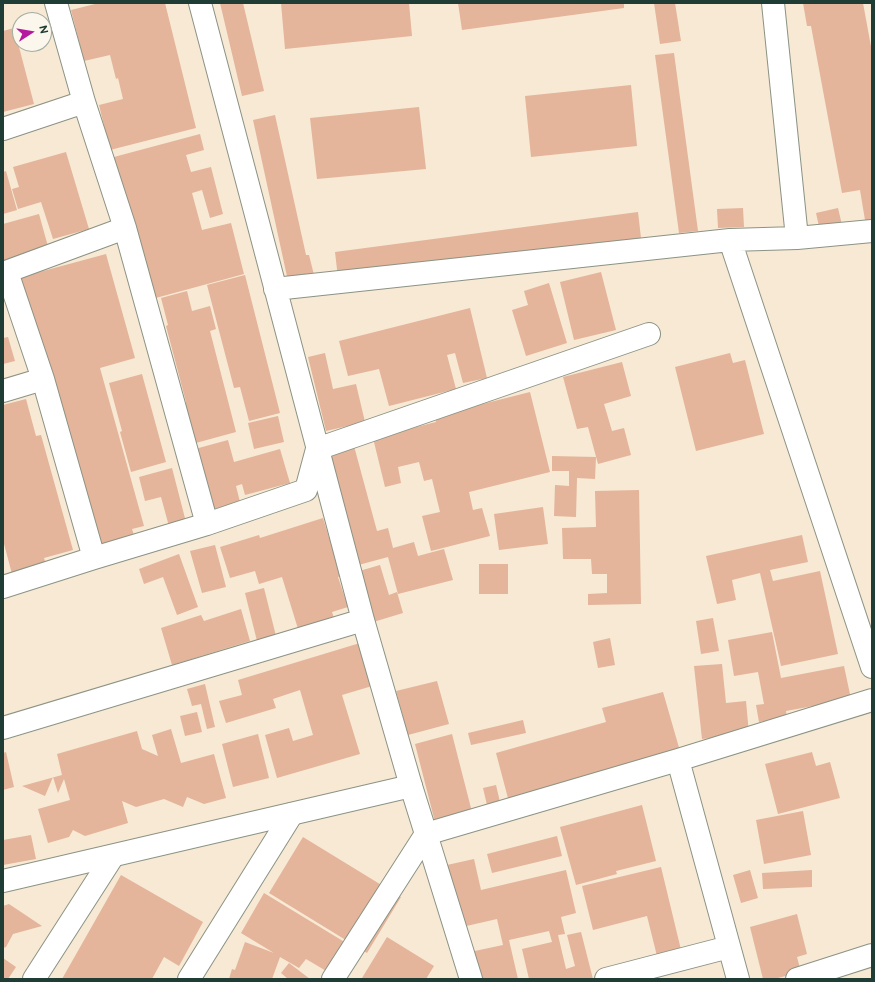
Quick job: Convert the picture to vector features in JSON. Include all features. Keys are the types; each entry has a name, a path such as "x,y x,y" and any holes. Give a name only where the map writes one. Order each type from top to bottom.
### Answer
{"street":[{"path":"56,3 84,102 125,228 207,524"},
{"path":"200,3 363,620 411,786 471,979"},
{"path":"773,3 797,238"},
{"path":"3,130 84,102"},
{"path":"94,558 43,379 5,272 125,228"},
{"path":"275,289 730,240 797,238 872,231"},
{"path":"730,240 872,667"},
{"path":"318,449 649,334"},
{"path":"3,392 43,379"},
{"path":"3,587 207,524 306,490 318,449"},
{"path":"3,728 363,620"},
{"path":"333,979 426,834 678,760 872,700"},
{"path":"678,760 738,979"},
{"path":"3,882 411,786"},
{"path":"189,979 292,814"},
{"path":"34,979 113,856"},
{"path":"606,979 729,947"},
{"path":"797,979 872,955"}],"building":[{"path":"99,3 165,3 196,128 110,150 99,105 123,99 118,78 116,79 110,55 84,61 71,10"},
{"path":"220,3 243,3 264,91 242,96"},
{"path":"281,3 409,3 412,36 285,49"},
{"path":"458,3 624,3 624,8 462,30"},
{"path":"654,3 675,3 681,41 660,44"},
{"path":"803,3 863,3 872,52 872,225 866,226 860,190 842,193 811,26 807,26"},
{"path":"12,29 12,52 20,52 34,104 3,112 3,31"},
{"path":"674,53 698,231 679,233 655,55"},
{"path":"631,85 637,146 531,157 525,96"},
{"path":"419,107 426,169 317,179 310,118"},
{"path":"275,115 306,255 309,255 314,275 288,281 253,120"},
{"path":"200,134 204,150 186,155 191,172 211,167 223,214 210,218 202,190 192,193 202,230 231,223 244,274 152,299 114,157"},
{"path":"66,152 89,229 53,239 41,202 18,209 12,189 19,187 13,167"},
{"path":"6,171 17,210 3,214 3,172"},
{"path":"743,208 744,227 718,228 717,209"},
{"path":"838,208 842,225 820,231 816,213"},
{"path":"638,212 641,238 338,278 335,252"},
{"path":"39,214 49,250 3,263 3,224"},
{"path":"106,254 135,358 100,368 144,526 132,529 135,538 98,549 21,277"},
{"path":"601,272 616,330 574,340 560,282"},
{"path":"245,275 280,413 249,421 240,387 234,388 207,285"},
{"path":"549,283 567,343 526,356 512,310 528,305 524,291"},
{"path":"187,291 192,311 210,306 216,329 210,331 236,432 192,444 181,403 186,402 166,326 168,325 161,298"},
{"path":"470,308 487,378 463,383 455,353 447,355 456,389 389,406 379,369 348,376 339,341"},
{"path":"8,337 15,361 3,364 3,338"},
{"path":"325,353 333,389 356,384 365,422 326,431 308,357"},
{"path":"730,353 733,363 745,360 764,434 696,451 675,367"},
{"path":"622,362 631,396 604,404 612,431 624,428 631,455 598,464 588,427 577,429 563,377"},
{"path":"142,374 166,462 131,472 109,383"},
{"path":"530,392 550,472 469,492 473,510 482,508 490,536 431,551 422,516 440,512 432,479 424,481 419,462 398,467 401,483 385,487 373,438 436,422 435,416"},
{"path":"26,399 36,436 41,435 73,550 44,558 46,564 12,574 3,540 3,405"},
{"path":"278,416 284,442 254,449 248,423"},
{"path":"228,440 234,462 280,449 290,483 245,495 242,484 236,486 240,502 211,510 195,449"},
{"path":"354,446 377,531 388,528 393,548 414,542 418,556 444,549 453,580 398,594 388,557 351,567 322,455"},
{"path":"552,456 596,457 595,479 577,478 576,517 554,516 555,485 569,486 569,471 552,471"},
{"path":"172,468 187,526 170,530 161,497 145,501 139,477"},
{"path":"639,490 641,604 588,605 588,594 607,593 607,574 592,574 591,559 563,559 562,528 596,527 595,491"},
{"path":"543,507 548,544 499,550 494,514"},
{"path":"323,518 341,576 338,577 348,607 332,612 335,621 299,632 282,577 259,584 255,571 230,578 220,547 259,535 260,538"},
{"path":"802,535 808,562 770,570 773,581 820,571 838,654 781,666 760,573 732,580 736,600 717,604 706,556"},
{"path":"215,545 226,587 202,593 190,551"},
{"path":"179,554 198,607 177,615 163,577 144,584 139,569"},
{"path":"479,564 508,564 508,594 479,594"},
{"path":"380,565 389,595 397,592 403,613 370,623 356,572"},
{"path":"264,588 276,636 257,641 245,593"},
{"path":"241,609 250,641 172,665 161,628 201,615 204,621"},
{"path":"713,618 719,651 701,654 696,621"},
{"path":"772,632 781,678 844,666 851,699 786,711 787,717 759,722 756,705 764,704 758,672 734,676 728,640"},
{"path":"610,638 615,665 598,668 593,642"},
{"path":"360,643 372,686 342,695 360,754 277,778 265,735 289,728 293,741 313,735 300,690 273,699 276,708 226,723 219,701 242,695 238,680"},
{"path":"722,664 726,703 746,701 749,734 702,739 694,666"},
{"path":"437,681 449,724 408,735 396,691"},
{"path":"205,684 215,727 207,729 201,704 192,706 187,689"},
{"path":"663,692 682,758 509,802 496,753 606,722 602,708"},
{"path":"197,712 202,732 185,736 180,716"},
{"path":"523,720 526,733 471,745 468,733"},
{"path":"171,729 181,763 214,754 226,798 204,804 187,797 183,807 164,799 136,807 122,801 128,823 85,836 73,830 69,837 48,843 38,809 70,800 64,779 58,793 53,777 62,775 57,754 137,731 142,749 158,756 152,735"},
{"path":"258,734 269,778 233,787 222,744"},
{"path":"452,734 472,812 435,822 415,744"},
{"path":"6,752 14,787 3,790 3,753"},
{"path":"812,752 816,766 830,762 840,798 778,814 765,764"},
{"path":"53,778 45,796 22,786"},
{"path":"496,785 500,802 487,805 483,788"},
{"path":"642,805 656,861 616,871 617,874 576,885 560,827"},
{"path":"803,811 811,855 764,864 756,820"},
{"path":"31,835 36,859 3,865 3,840"},
{"path":"557,836 562,856 492,873 487,854"},
{"path":"303,837 401,897 367,953 269,893"},
{"path":"474,859 481,890 566,870 576,913 561,917 565,934 558,935 566,969 575,966 567,935 581,932 593,979 529,979 522,949 552,942 549,931 509,940 518,979 476,979 470,952 503,945 497,919 462,927 447,865"},
{"path":"661,867 682,954 658,960 647,916 593,930 582,886"},
{"path":"750,870 758,898 741,903 733,875"},
{"path":"812,870 812,887 763,889 762,873"},
{"path":"121,875 203,922 179,966 164,957 152,979 62,979"},
{"path":"264,893 356,949 338,978 306,959 299,968 280,957 272,979 229,979 232,969 235,970 245,942 274,953 241,933"},
{"path":"9,904 42,926 13,934 6,947 3,948 3,906"},
{"path":"797,914 807,954 797,957 801,972 774,979 763,979 750,927"},
{"path":"387,937 434,966 426,979 362,978"},
{"path":"3,958 16,967 8,979 3,979"},
{"path":"289,963 310,979 288,979 281,973"}]}
